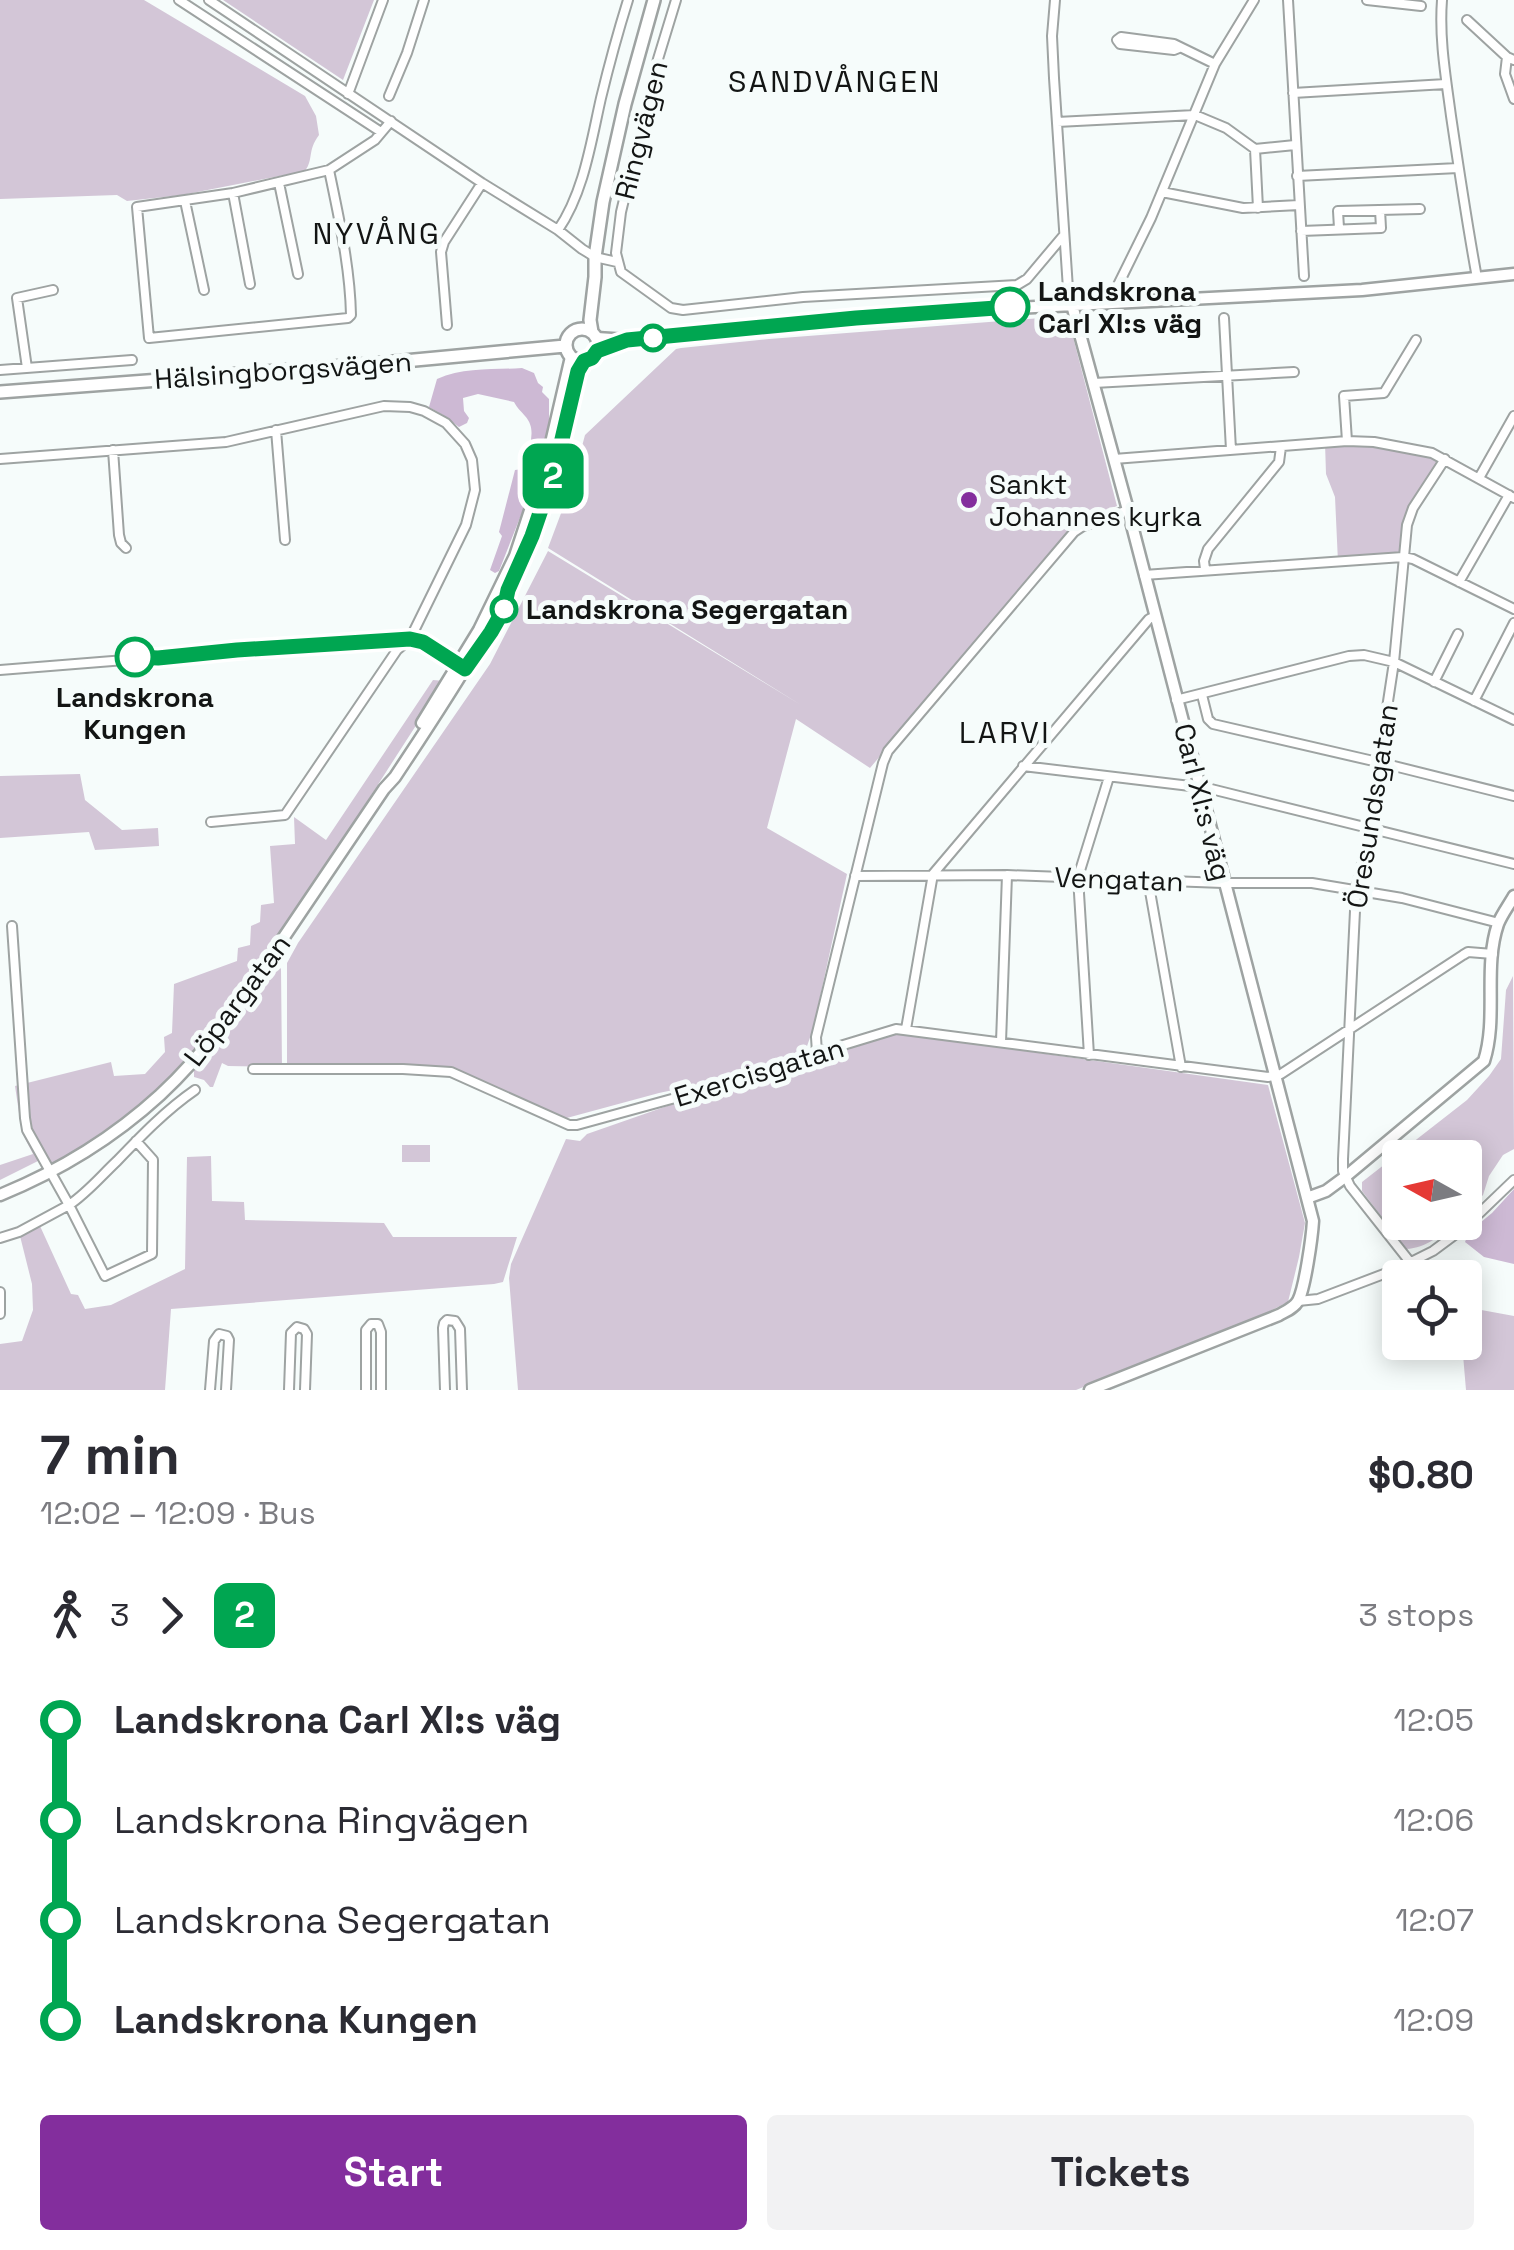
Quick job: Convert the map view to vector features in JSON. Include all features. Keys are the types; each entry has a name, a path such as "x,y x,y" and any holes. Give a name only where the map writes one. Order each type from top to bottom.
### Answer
{"main road":[{"name":"Ringvägen","path":"578,329 614,151 654,0"},
{"name":"Ringvägen","path":"594,256 590,320 595,340"},
{"path":"585,329 595,340 592,358 573,355 568,336 585,329"},
{"name":"Hälsingborgsvägen","path":"0,392 372,364 573,355"}],"street":[{"path":"179,0 381,132"},
{"path":"209,0 594,256 616,262 621,272 671,308 1017,285 1028,279 1064,235"},
{"path":"348,94 384,0"},
{"path":"389,96 424,0"},
{"name":"Ringvägen","path":"558,230 569,212 585,167 628,0"},
{"name":"Ringvägen","path":"616,262 616,240 632,161 676,0"},
{"path":"1054,0 1057,122 1072,305"},
{"path":"1118,285 1215,64 1254,0"},
{"path":"1288,0 1304,276"},
{"path":"1367,0 1421,6"},
{"path":"1442,0 1446,84 1478,278"},
{"path":"1467,20 1510,59 1505,74 1514,99"},
{"path":"1179,48 1120,44 1117,40 1119,37 1174,44 1215,64"},
{"path":"319,91 327,80"},
{"path":"1293,93 1446,84"},
{"path":"1057,122 1194,114 1226,128 1254,149 1295,146"},
{"path":"329,170 346,262 351,315 344,320 148,338 138,208 233,193 329,170 358,152 390,122"},
{"path":"1254,149 1258,208"},
{"path":"1297,176 1458,168"},
{"path":"279,183 298,274"},
{"path":"447,325 441,252 482,183"},
{"path":"1162,192 1242,208 1299,205"},
{"path":"233,193 250,284"},
{"path":"185,201 204,290"},
{"path":"1300,230 1381,228 1380,210"},
{"path":"1339,228 1338,211 1420,210"},
{"path":"595,340 920,312 1362,290 1514,274"},
{"path":"27,368 17,298 53,290"},
{"name":"Carl XI:s väg","path":"1072,305 1313,1221 1298,1300"},
{"path":"1224,318 1231,450"},
{"path":"1347,441 1344,396 1384,393 1416,340"},
{"name":"Löpargatan","path":"0,1196 50,1173 112,1134 159,1096 195,1060 245,996 462,667 515,556 548,456 573,355"},
{"path":"0,370 132,360"},
{"path":"1094,383 1294,372"},
{"path":"0,459 226,442 363,410 398,406 434,415 464,444 475,470 474,501 410,639 397,650 285,815 210,822"},
{"path":"1479,478 1514,416"},
{"path":"276,430 285,540"},
{"path":"1114,459 1347,441 1432,453 1512,497 1459,582"},
{"path":"1205,570 1208,549 1279,462 1281,446"},
{"path":"114,450 119,534 126,548"},
{"name":"Öresundsgatan","path":"1345,1177 1356,890 1383,772 1380,754 1409,516 1445,459"},
{"path":"817,1053 816,1037 888,750 1074,532 1128,510"},
{"path":"1144,575 1403,557 1514,610"},
{"path":"906,1029 932,874 1149,618 1155,616"},
{"path":"1474,701 1514,623"},
{"path":"1434,682 1458,634"},
{"path":"0,670 126,660 146,662 237,650 410,639 423,642 462,667"},
{"path":"1176,700 1364,655 1394,662 1514,719"},
{"path":"1202,694 1213,724 1514,796"},
{"path":"1023,766 1198,786 1514,864"},
{"path":"1089,1055 1078,877 1110,777"},
{"path":"1001,1042 1006,875"},
{"name":"Vengatan","path":"856,876 1006,875 1312,883 1402,898 1498,923"},
{"path":"1148,880 1180,1067"},
{"path":"1307,1198 1326,1191 1345,1177 1484,1061 1489,1036 1492,954 1498,923 1514,896"},
{"path":"12,926 27,1130 105,1276 152,1254 152,1160 136,1140"},
{"path":"1274,1076 1468,952 1492,954"},
{"name":"Exercisgatan","path":"254,1069 450,1072 570,1125 748,1078 817,1053 906,1029 1274,1076"},
{"path":"0,1238 69,1205 174,1104 195,1090"},
{"path":"1345,1177 1408,1260"},
{"path":"1414,1260 1464,1228 1514,1180"},
{"path":"1090,1390 1279,1314 1298,1300 1318,1299 1382,1273"},
{"path":"0,1292 0,1314"},
{"path":"445,1390 443,1328 452,1320 460,1328 462,1390"},
{"path":"366,1390 366,1330 371,1324 378,1324 382,1332 382,1390"},
{"path":"288,1390 290,1334 296,1327 304,1328 307,1334 305,1390"},
{"path":"210,1390 214,1340 219,1334 229,1340 226,1390"}],"shaded area":[{"path":"0,0 144,0 305,96 316,116 319,135 308,167 305,171 182,195 127,201 117,195 0,199"},
{"path":"223,0 374,0 343,80"},
{"path":"1041,318 1073,337 1117,506 1084,520 1072,530 870,768 796,719 767,828 847,874 806,1049 725,1079 563,1119 445,1067 287,1065 287,963 490,664 548,551 801,705 548,548 585,435 676,349"},
{"path":"522,368 534,373 549,399 549,427 536,467 528,459 531,426 514,402 478,394 463,398 469,418 459,427 429,407 437,379 468,371"},
{"path":"1374,442 1445,459 1413,508 1403,557 1338,562 1335,497 1326,474 1325,443"},
{"path":"522,469 534,482 495,573 490,570 502,536 499,532 515,470"},
{"path":"433,680 445,681 258,968 205,1041 153,1093 94,1138 52,1165 46,1157 0,1180 0,1165 33,1154 22,1133 15,1086 111,1062 114,1076 145,1074 165,1052 164,1037 172,1033 174,984 237,961 238,948 250,945 251,926 260,922 261,905 274,903 270,846 295,844 294,817 326,840"},
{"path":"80,774 85,800 122,830 158,828 159,846 95,850 89,832 0,838 0,776"},
{"path":"276,962 281,969 282,1067 222,1063 210,1087 194,1077 194,1070 226,1034"},
{"path":"1513,976 1514,1149 1503,1155 1482,1196 1482,1140 1416,1140 1467,1100 1501,1059 1506,990"},
{"path":"896,1033 1268,1085 1305,1223 1288,1302 1076,1390 518,1390 511,1264 566,1139 580,1141 587,1134 693,1097"},
{"path":"402,1145 430,1145 430,1162 402,1162"},
{"path":"211,1156 212,1201 244,1202 245,1220 384,1223 393,1237 517,1237 503,1282 171,1309 165,1390 0,1390 0,1344 22,1341 33,1310 32,1284 20,1236 40,1226 71,1294 78,1295 85,1309 111,1305 185,1269 187,1157"},
{"path":"1382,1166 1382,1217 1362,1191 1362,1182"},
{"path":"1514,1189 1514,1264 1484,1257 1465,1242 1482,1240 1482,1221"},
{"path":"1399,1240 1432,1240 1414,1248 1406,1249"},
{"path":"1482,1310 1514,1316 1514,1390 1466,1390 1463,1360 1482,1360"}],"bus line":[{"name":"2","path":"135,657 410,639 423,642 465,669 504,609 555,469 578,371 597,351 627,340 1010,307"}],"place":[{"name":"Landskrona Carl XI:s väg","path":"1010,307"},
{"name":"Sankt Johannes kyrka","path":"969,500"},
{"name":"Landskrona Segergatan","path":"504,609"},
{"name":"Landskrona Kungen","path":"135,657"}],"district":[{"name":"SANDVÅNGEN","path":"835,82"},
{"name":"NYVÅNG","path":"377,234"},
{"name":"LARVI","path":"1005,733"}]}
